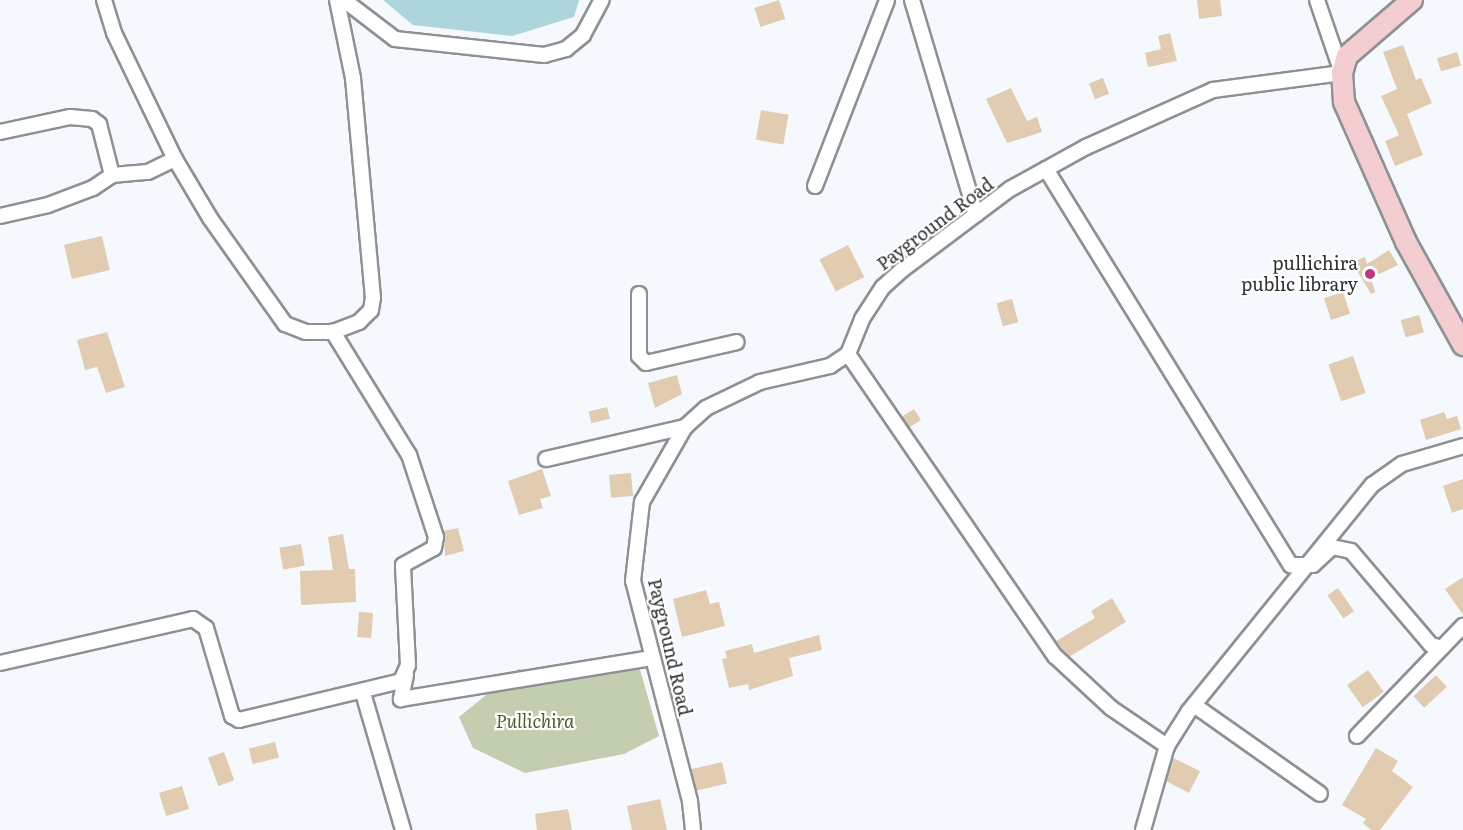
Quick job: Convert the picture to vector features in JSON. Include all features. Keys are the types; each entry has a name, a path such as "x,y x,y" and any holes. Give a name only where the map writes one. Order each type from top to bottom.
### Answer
{"main road":[{"path":"1412,0 1358,43 1342,73 1344,102 1364,152 1406,242 1463,345"}],"street":[{"path":"104,0 114,33 175,159 233,253 285,324 306,332 333,332 359,322 371,310 373,298 353,78 337,0"},
{"path":"344,0 395,39 544,55 566,49 583,35 602,0"},
{"path":"815,186 887,0"},
{"path":"912,0 976,215"},
{"path":"1317,0 1342,73"},
{"name":"Payground Road","path":"693,830 690,801 651,658 633,581 642,502 685,427 706,408 760,382 830,366 848,354 862,319 883,287 976,215 1046,169 1213,90 1342,73"},
{"path":"0,132 70,117 92,119 99,124 111,175"},
{"path":"0,216 48,205 93,188 111,175 148,172 175,159"},
{"path":"1046,169 1240,489 1291,566 1305,568 1332,547 1351,551 1431,645 1442,648"},
{"path":"639,294 639,356 646,363 736,342"},
{"path":"333,332 409,455 436,537 434,548 403,565 407,673 401,699 651,658"},
{"path":"848,354 1055,656 1111,708 1167,746"},
{"path":"546,459 685,427"},
{"path":"1143,830 1167,746 1194,705 1305,568 1386,473 1463,446"},
{"path":"0,663 193,619 206,628 232,716 239,720 391,686 407,673"},
{"path":"1357,736 1463,626"},
{"path":"363,693 403,830"},
{"path":"1194,705 1320,794"}],"green space":[{"name":"Pullichira","path":"639,666 659,736 624,754 525,773 473,748 459,717 518,669 550,672"}],"water":[{"path":"383,0 579,0 574,17 512,36 413,25"}],"building":[{"path":"779,0 785,19 760,27 754,8"},
{"path":"1197,0 1220,0 1222,16 1199,19"},
{"path":"1170,33 1177,61 1148,67 1145,53 1161,49 1158,36"},
{"path":"1403,45 1416,80 1421,78 1432,103 1407,114 1423,155 1395,166 1385,141 1399,135 1381,96 1397,89 1383,52"},
{"path":"1457,52 1461,65 1441,72 1437,58"},
{"path":"1103,78 1109,94 1095,99 1089,83"},
{"path":"1011,88 1027,121 1037,117 1042,132 1007,143 986,99"},
{"path":"761,110 789,115 783,144 756,140"},
{"path":"102,236 110,270 72,279 64,245"},
{"path":"848,245 864,277 836,292 819,260"},
{"name":"pullichira public library","path":"1389,250 1398,265 1371,278 1375,292 1371,294 1352,262 1365,257 1367,264"},
{"path":"1343,292 1350,314 1331,320 1324,298"},
{"path":"1012,299 1018,322 1003,326 997,303"},
{"path":"1419,315 1424,332 1406,338 1401,320"},
{"path":"107,332 125,387 106,393 97,367 85,370 77,340"},
{"path":"1353,356 1366,393 1341,401 1328,364"},
{"path":"677,375 682,394 655,408 648,383"},
{"path":"607,407 610,419 591,423 589,412"},
{"path":"914,409 921,420 909,427 902,416"},
{"path":"1444,412 1447,419 1457,416 1461,429 1426,440 1420,420"},
{"path":"542,469 551,496 540,499 543,508 519,515 508,481"},
{"path":"631,473 633,496 611,498 609,475"},
{"path":"1463,479 1463,509 1452,513 1443,486"},
{"path":"458,528 464,551 445,556 444,531"},
{"path":"343,534 349,569 355,569 356,602 301,605 300,571 333,570 328,537"},
{"path":"301,544 305,566 283,569 279,548"},
{"path":"1463,577 1463,615 1445,589"},
{"path":"1338,588 1354,611 1343,618 1327,595"},
{"path":"706,590 710,604 719,602 725,626 682,637 673,599"},
{"path":"1112,598 1126,622 1069,657 1056,641 1095,618 1091,611"},
{"path":"359,612 373,613 371,638 357,637"},
{"path":"819,635 822,650 789,658 793,676 749,690 748,684 729,688 722,659 727,658 725,651 752,644 754,653"},
{"path":"1368,670 1384,692 1363,707 1347,685"},
{"path":"1436,675 1447,687 1424,708 1413,696"},
{"path":"275,742 279,758 253,764 249,749"},
{"path":"1376,748 1398,761 1392,771 1413,787 1380,830 1371,830 1363,823 1366,819 1342,805"},
{"path":"224,752 234,780 218,786 208,758"},
{"path":"1173,758 1200,771 1189,793 1166,781"},
{"path":"722,762 727,783 696,791 691,769"},
{"path":"182,786 189,809 166,816 159,793"},
{"path":"660,799 667,830 632,830 627,806"},
{"path":"568,809 572,830 537,830 535,814"}],"place":[{"name":"pullichira public library","path":"1370,274"}]}
